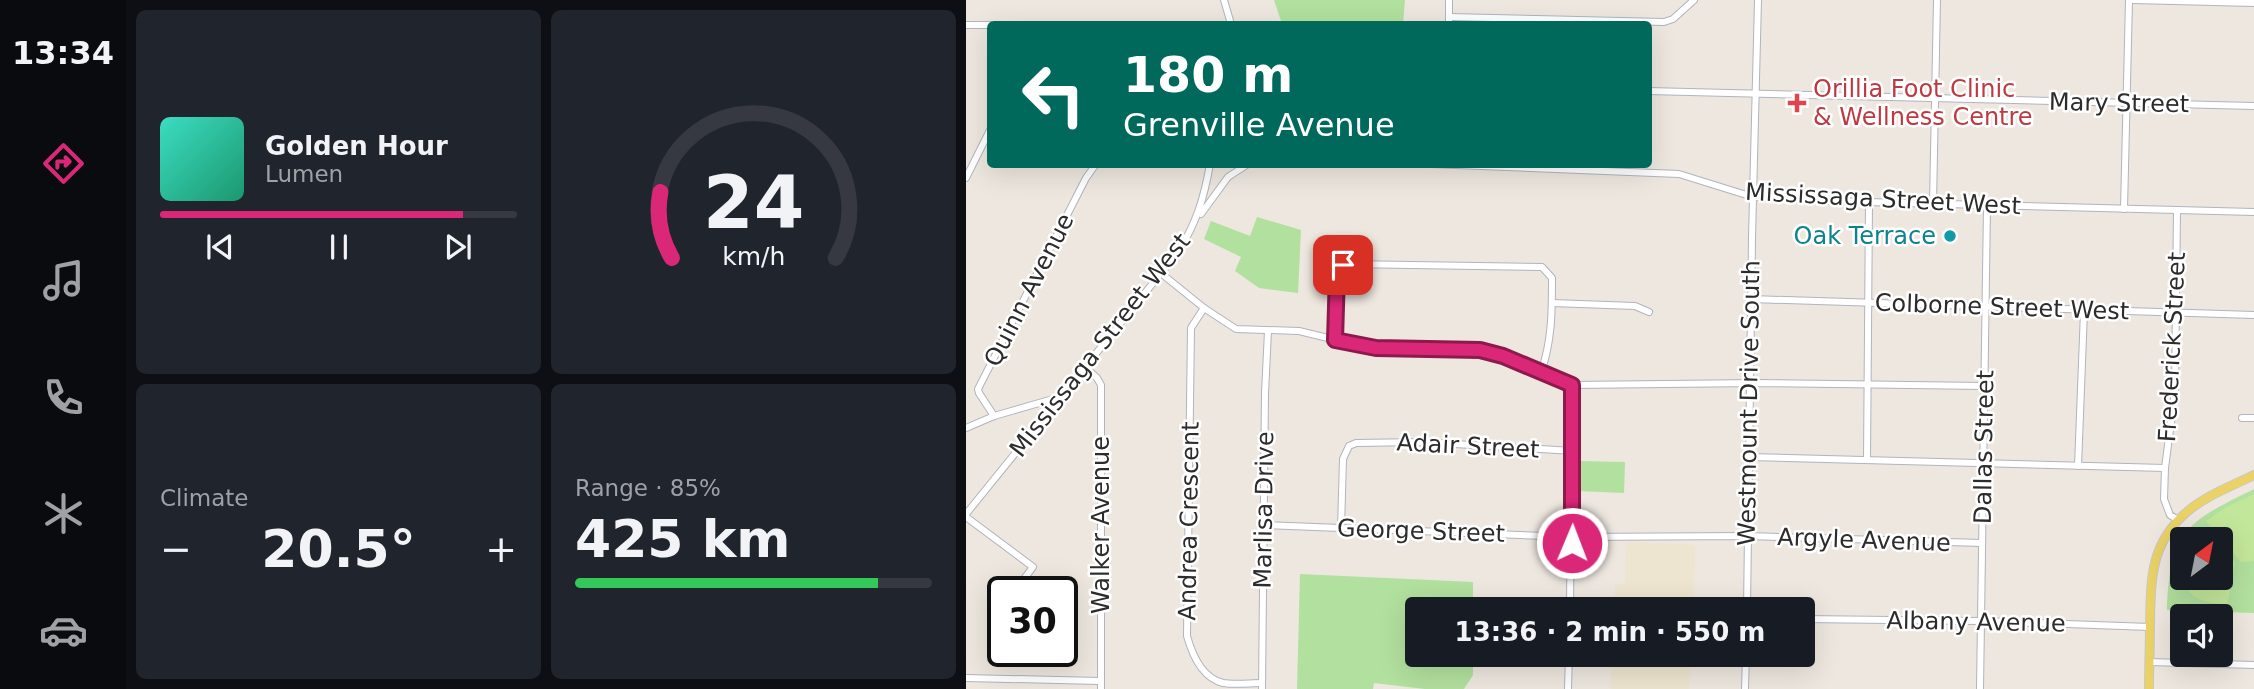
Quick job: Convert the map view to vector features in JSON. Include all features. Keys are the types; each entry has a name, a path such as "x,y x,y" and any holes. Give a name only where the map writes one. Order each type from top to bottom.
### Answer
{"main road":[{"path":"2149,689 2151,580 2158,549 2178,520 2203,501 2254,475"}],"street":[{"path":"1224,0 1230,21"},
{"path":"1449,0 1449,21"},
{"path":"1652,22 1673,19 1694,0"},
{"name":"Westmount Drive South","path":"1747,597 1758,0"},
{"path":"1933,204 1937,0"},
{"path":"2124,209 2131,0 2254,3"},
{"path":"966,25 987,25"},
{"name":"Mary Street","path":"1652,92 2254,106"},
{"path":"966,178 987,136"},
{"name":"Quinn Avenue","path":"994,416 978,389 1093,168"},
{"name":"Mississaga Street West","path":"966,515 1180,251 1196,221 1204,198 1209,168"},
{"path":"1196,221 1225,180 1242,168"},
{"name":"Mississaga Street West","path":"1522,168 1679,174 1753,197 2254,212"},
{"path":"1867,460 1869,202"},
{"name":"Dallas Street","path":"1980,689 1987,206"},
{"name":"Frederick Street","path":"2177,210 2175,391 2165,468 2164,499 2170,515 2178,520"},
{"path":"1335,340 1337,273 1346,264 1542,267 1552,278 1552,303 1549,346 1541,373"},
{"path":"1162,274 1232,328 1299,331 1376,348 1480,350 1503,356 1572,385 1750,383 1985,386"},
{"name":"Colborne Street West","path":"1751,299 2254,315"},
{"path":"1552,303 1635,306 1649,312"},
{"name":"Andrea Crescent","path":"1204,308 1191,328 1187,636 1191,651 1208,676 1223,683 1262,686"},
{"path":"2078,466 2084,310"},
{"name":"Marlisa Drive","path":"1262,686 1268,331"},
{"name":"Walker Avenue","path":"1085,367 1101,385 1101,685"},
{"path":"1570,597 1572,385"},
{"path":"966,428 994,416 1062,397"},
{"path":"2242,418 2254,418"},
{"name":"Adair Street","path":"1341,528 1343,458 1349,446 1363,442 1421,442 1573,451"},
{"path":"1748,457 2165,468"},
{"path":"966,515 1034,567 1027,576"},
{"name":"George Street","path":"1264,525 1572,537 1747,536"},
{"name":"Argyle Avenue","path":"1747,536 1982,543"},
{"name":"Albany Avenue","path":"1815,619 2150,627"},
{"path":"2149,662 2254,665"},
{"path":"1568,689 1569,667"},
{"path":"1745,689 1746,667"},
{"path":"966,678 1101,685"}],"shaded area":[{"path":"1626,542 1695,545 1693,597 1614,597 1615,584 1625,584"},
{"path":"1612,667 1690,667 1689,689 1611,689"}],"green space":[{"path":"1274,0 1405,0 1403,21 1281,21"},
{"path":"1257,217 1301,230 1298,293 1259,288 1235,271 1241,257 1204,239 1211,221 1250,236"},
{"path":"1579,461 1625,462 1624,493 1578,491"},
{"path":"2254,489 2254,613 2233,612 2233,604 2170,604 2170,610 2167,610 2170,577 2170,590 2233,590 2233,527 2192,527 2212,511"},
{"path":"2254,494 2254,561 2241,562 2233,553 2233,527 2211,527 2206,521"},
{"path":"1300,574 1473,582 1473,597 1405,597 1405,667 1473,667 1473,675 1464,689 1425,689 1374,683 1373,689 1297,689"},
{"path":"2189,590 2230,590 2227,604 2205,601"}],"place":[{"name":"Orillia Foot Clinic & Wellness Centre","path":"1797,103"},
{"name":"Oak Terrace","path":"1950,236"}],"route":[{"path":"1343,265 1337,273 1335,340 1365,348 1480,350 1503,356 1572,385 1572,543"}]}
